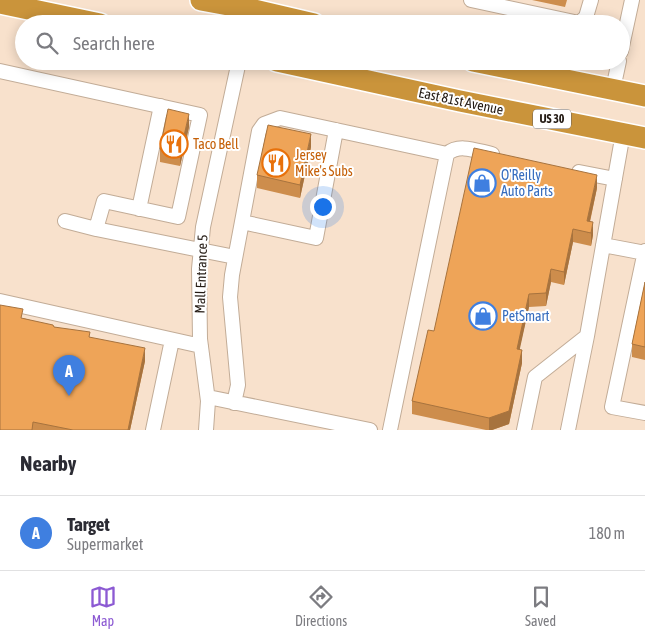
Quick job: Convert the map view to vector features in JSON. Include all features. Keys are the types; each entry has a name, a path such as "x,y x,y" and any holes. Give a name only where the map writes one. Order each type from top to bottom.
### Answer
{"highway":[{"path":"201,0 250,8 278,15"},
{"path":"0,2 59,15"},
{"name":"East 81st Avenue","path":"318,70 645,138"},
{"path":"518,70 645,96"}],"lane":[{"path":"472,0 500,3 547,15"},
{"path":"587,15 591,0"},
{"path":"629,15 632,0"},
{"name":"Mall Entrance 5","path":"206,430 208,397 201,346 200,250 203,227 237,70"},
{"path":"613,89 617,70"},
{"path":"0,71 200,115 178,218 104,201 96,229"},
{"path":"138,209 161,106"},
{"path":"234,403 238,385 230,297 232,275 259,131 264,124 280,118 447,154"},
{"path":"242,222 316,238 336,130"},
{"path":"568,430 587,336 623,134"},
{"path":"390,430 447,154 453,149 460,148 505,157"},
{"path":"569,170 615,180"},
{"path":"65,221 235,257"},
{"path":"603,245 645,253 612,407 645,413"},
{"path":"0,301 201,346"},
{"path":"524,430 535,377 587,336"},
{"path":"153,430 172,340"},
{"path":"208,397 370,430"}],"building":[{"path":"168,109 189,114 180,153 160,149"},
{"path":"268,125 311,134 300,185 257,175"},
{"path":"474,148 597,175 587,221 593,222 591,233 573,229 564,272 551,269 546,293 529,294 517,349 522,350 509,411 489,418 412,401 428,330 434,331"},
{"path":"645,282 645,347 632,344"},
{"path":"0,305 23,309 21,318 53,325 54,327 90,332 89,337 145,348 128,430 73,430 33,422 32,430 0,430"}],"place":[{"name":"Taco Bell","path":"174,144"},
{"name":"Jersey Mike's Subs","path":"276,163"},
{"name":"O'Reilly Auto Parts","path":"482,183"},
{"name":"PetSmart","path":"483,316"},
{"name":"Target","path":"69,396"}]}
